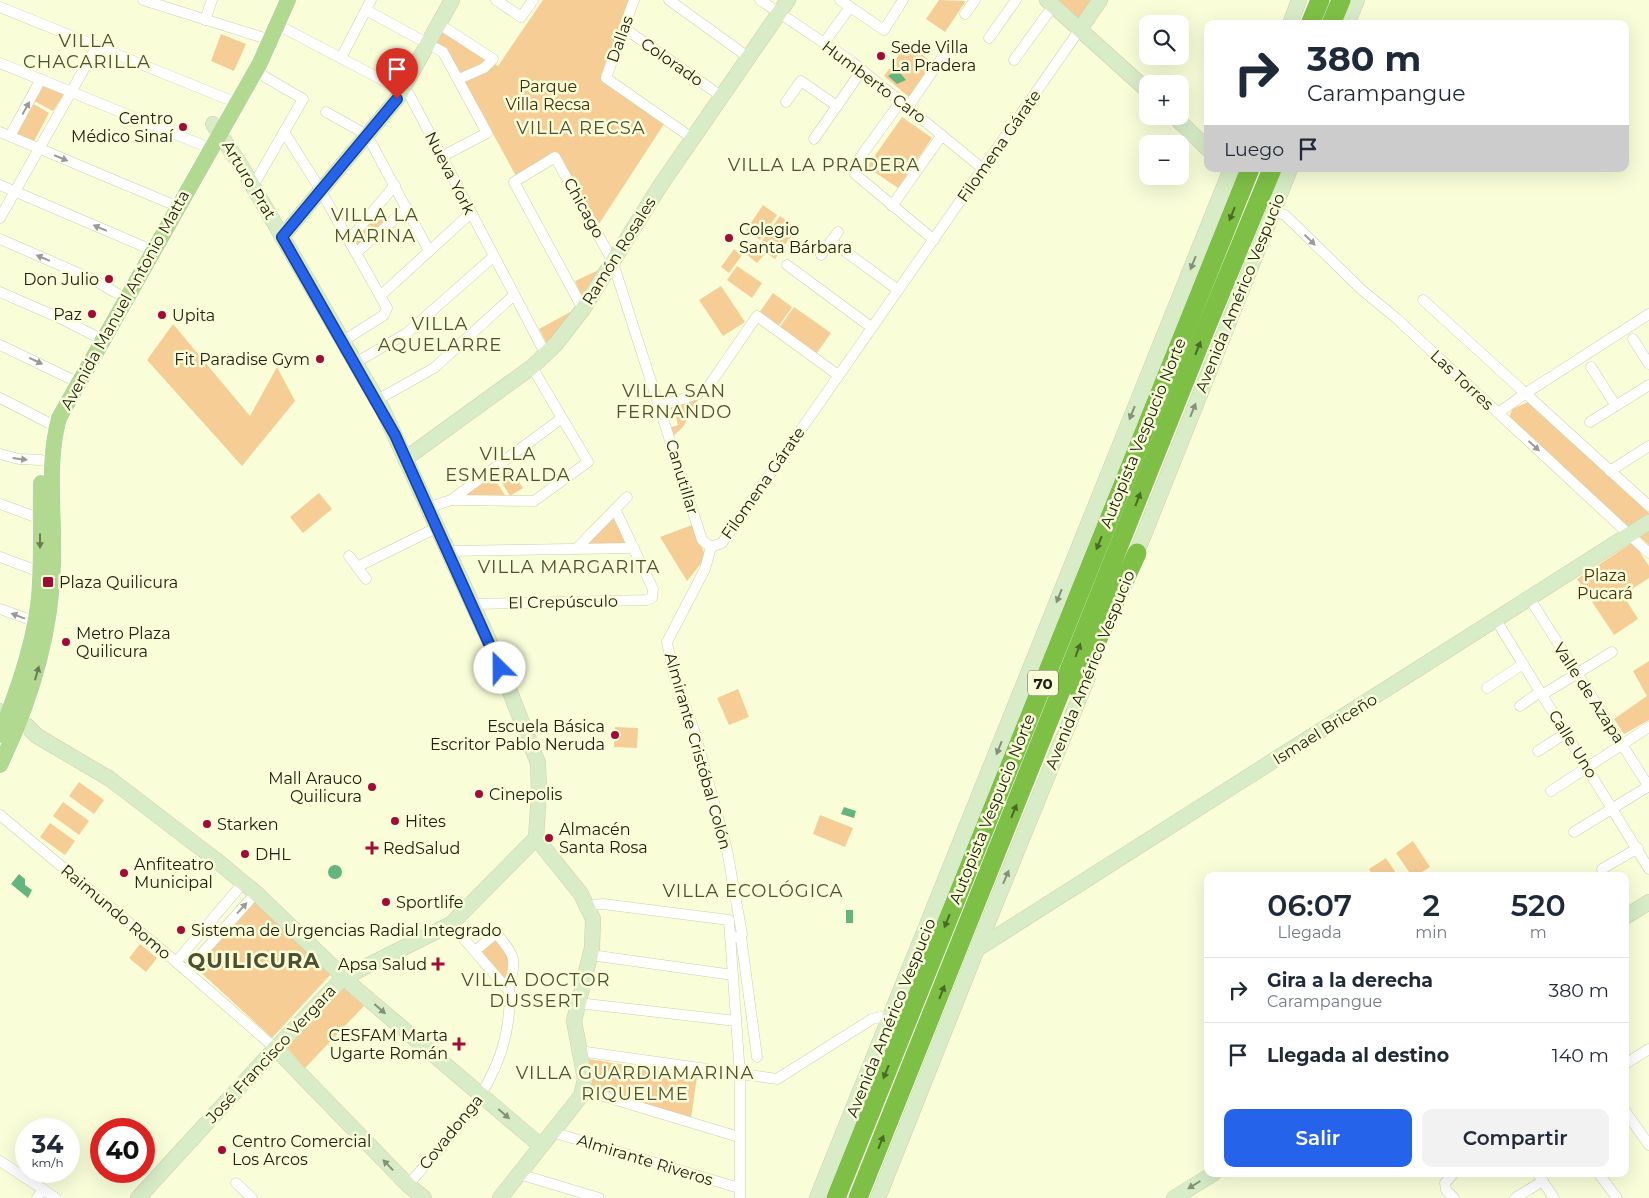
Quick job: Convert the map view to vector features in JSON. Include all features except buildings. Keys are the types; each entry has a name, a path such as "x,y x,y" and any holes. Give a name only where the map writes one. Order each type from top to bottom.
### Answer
{"highway":[{"path":"1312,20 1320,0"},
{"path":"1333,20 1341,0"},
{"name":"Autopista Vespucio Norte","path":"836,1198 1249,172"},
{"name":"Autopista Vespucio Norte","path":"858,1198 1028,777 1160,442 1271,172"},
{"path":"1028,777 1073,692 1137,553"}],"main road":[{"name":"Avenida Manuel Antonio Matta","path":"0,765 7,723 36,622 40,572 41,460 49,424 94,336 169,203 202,146 217,128 227,99 261,37 278,0"},
{"name":"Avenida Manuel Antonio Matta","path":"7,723 42,656 50,610 54,563 52,459 59,418 217,128 255,71 288,0"}],"street":[{"path":"143,0 160,3 205,20 261,37"},
{"path":"205,20 212,0"},
{"path":"341,58 371,0"},
{"path":"282,237 403,90 452,0"},
{"path":"496,0 521,17 533,0"},
{"name":"Dallas","path":"634,0 606,78 692,138"},
{"path":"669,0 748,56"},
{"name":"Humberto Caro","path":"760,0 783,6 824,43 905,104 983,169"},
{"path":"840,0 884,30 903,0"},
{"path":"965,14 975,0"},
{"path":"989,38 1016,0"},
{"name":"Filomena Gárate","path":"666,642 705,569 711,547 722,543 1100,0"},
{"path":"1292,20 1300,0"},
{"path":"1350,20 1357,0"},
{"path":"1014,60 1050,3 1139,83"},
{"name":"Ramón Rosales","path":"406,459 546,355 583,308 692,138 783,6"},
{"path":"0,7 227,99"},
{"path":"824,43 850,7"},
{"path":"366,10 428,43 446,55 487,133 442,157"},
{"path":"439,24 493,59 484,68 459,80"},
{"name":"Nueva York","path":"278,25 403,90 410,96 546,355"},
{"name":"Colorado","path":"624,28 721,96"},
{"path":"0,218 97,46"},
{"path":"934,240 858,179 854,169 950,46"},
{"path":"0,63 202,146"},
{"path":"814,139 862,70"},
{"path":"253,186 303,99 255,71"},
{"path":"41,80 5,134 169,203"},
{"path":"786,102 801,81 836,106"},
{"path":"326,112 367,134 430,251"},
{"path":"1183,125 1204,145"},
{"name":"Arturo Prat","path":"217,128 253,186 377,400 472,604 535,754 539,780 536,838"},
{"path":"284,132 387,308 386,314 343,341"},
{"path":"892,206 942,135"},
{"name":"Chicago","path":"583,308 514,182 555,157 612,260"},
{"name":"Avenida Américo Vespucio","path":"817,1198 1230,172"},
{"name":"Avenida Américo Vespucio","path":"878,1198 976,949 1289,172"},
{"path":"0,185 145,247"},
{"path":"348,240 395,185"},
{"path":"356,253 407,208"},
{"name":"Las Torres","path":"1273,210 1284,215 1363,291 1396,318 1649,552"},
{"path":"380,296 471,213"},
{"path":"822,255 838,232"},
{"path":"0,239 94,280 118,294"},
{"path":"832,241 898,290"},
{"path":"355,363 407,333 493,257"},
{"name":"Canutillar","path":"612,260 702,540 711,547"},
{"path":"787,266 872,328"},
{"path":"0,292 62,319 94,336"},
{"path":"377,400 434,368 514,295"},
{"name":"Las Torres","path":"1423,300 1649,506"},
{"path":"1498,413 1649,314"},
{"path":"660,406 702,392 757,316 838,375"},
{"path":"1633,339 1649,364"},
{"path":"0,345 71,379"},
{"path":"451,500 534,501 588,462 532,367"},
{"path":"1591,367 1616,406"},
{"path":"1590,422 1649,385"},
{"path":"0,398 49,424"},
{"path":"427,508 451,500 562,418"},
{"path":"1610,471 1649,446"},
{"path":"0,454 19,459 41,460"},
{"path":"576,549 627,497"},
{"path":"0,504 41,519"},
{"path":"447,551 634,548 615,509"},
{"name":"Ismael Briceño","path":"976,949 1649,522"},
{"path":"357,568 436,528"},
{"name":"El Crepúsculo","path":"472,604 647,600 653,596 653,590 634,548"},
{"path":"349,556 366,579"},
{"path":"0,557 40,572"},
{"name":"Valle de Azapa","path":"1530,599 1649,786"},
{"path":"0,609 36,622"},
{"name":"Calle Uno","path":"1496,620 1649,868"},
{"name":"Almirante Cristóbal Colón","path":"666,642 673,673 695,733 727,850 742,929 736,937"},
{"path":"1520,706 1612,652"},
{"path":"1487,688 1523,664"},
{"path":"7,723 36,736 110,779 178,830 256,893 343,978 541,1146"},
{"path":"1551,791 1649,727"},
{"path":"1538,751 1566,733"},
{"path":"1574,832 1649,786"},
{"name":"Raimundo Romo","path":"0,815 176,962 275,1048 408,1185 424,1198"},
{"path":"500,1198 583,1090 585,1078 573,1026 591,955 594,925 588,905 536,838"},
{"name":"José Francisco Vergara","path":"138,1198 275,1048 343,978 451,924 536,838"},
{"path":"1602,869 1638,848"},
{"path":"176,962 243,883"},
{"path":"186,971 256,893"},
{"path":"1629,914 1649,902"},
{"name":"Almirante Cristóbal Colón","path":"588,905 603,904 729,920 736,937 733,975 740,1075 739,1193"},
{"path":"988,922 993,929 1001,934"},
{"path":"208,924 219,934"},
{"path":"451,924 509,991"},
{"name":"Covadonga","path":"408,1185 482,1095 498,1063 506,1040 510,1005 509,991 514,959 510,949 496,933 475,951"},
{"path":"736,937 757,1057"},
{"path":"591,955 733,975"},
{"path":"578,1003 736,1021"},
{"path":"578,1051 777,1079 872,1019 881,1016 890,1019"},
{"path":"1629,1062 1649,1049"},
{"path":"583,1090 739,1137"},
{"path":"1629,1116 1649,1144"},
{"name":"Almirante Riveros","path":"552,1132 739,1193"},
{"path":"1,1164 40,1194 56,1198"},
{"path":"519,1174 599,1198"},
{"path":"1174,1198 1208,1177"},
{"path":"1450,1177 1445,1183 1446,1190 1454,1198"},
{"path":"1515,1198 1541,1177 1554,1198"},
{"path":"1601,1177 1617,1198"},
{"path":"236,1184 252,1198"}],"green space":[{"name":"Parque Villa Recsa","path":"543,0 629,0 601,75 606,84 664,124 599,224 556,152 516,176 491,130 433,44 440,30 498,66"},
{"path":"939,0 966,1 945,32 926,19"},
{"path":"1055,0 1090,0 1091,1 1077,20"},
{"path":"221,34 246,44 234,71 211,61"},
{"path":"908,42 933,64 910,98 884,76"},
{"path":"41,80 65,92 53,111 32,100"},
{"path":"32,103 49,113 33,143 15,133"},
{"path":"902,117 932,138 898,188 867,167"},
{"path":"763,205 777,215 760,240 746,230"},
{"path":"380,210 391,220 358,248 354,240"},
{"path":"780,216 797,228 775,259 758,247"},
{"path":"746,241 764,255 757,263 740,249"},
{"path":"734,249 742,255 729,273 721,267"},
{"path":"737,266 762,283 752,298 727,280"},
{"path":"601,269 583,300 575,281"},
{"path":"721,286 745,322 723,336 699,300"},
{"path":"773,293 792,307 778,327 759,313"},
{"path":"794,307 831,333 816,354 779,328"},
{"path":"574,310 548,346 539,329"},
{"path":"173,324 250,416 277,367 295,401 242,466 147,360"},
{"path":"699,398 683,427 672,437 669,428 678,425 674,409 665,411 664,408"},
{"path":"1528,402 1649,513 1649,545 1509,419 1512,409"},
{"path":"509,467 523,488 510,496 497,475"},
{"path":"493,476 506,497 462,497"},
{"path":"319,493 332,509 303,533 290,517"},
{"path":"609,518 618,519 629,544 583,546"},
{"path":"692,525 706,557 687,581 660,537"},
{"name":"Plaza Pucará","path":"1633,542 1649,566 1649,578 1623,595 1638,619 1614,635 1577,579"},
{"path":"1649,661 1649,720 1624,734 1614,719 1647,696 1633,671"},
{"path":"738,689 749,717 729,725 717,698"},
{"path":"615,727 638,728 637,748 614,747"},
{"path":"79,782 104,800 94,814 69,796"},
{"path":"63,802 89,821 79,835 53,816"},
{"path":"820,815 853,828 845,847 813,834"},
{"path":"50,823 75,841 65,855 40,837"},
{"path":"1413,841 1430,867 1422,872 1409,872 1396,853"},
{"path":"1386,858 1395,872 1371,872 1369,869"},
{"path":"254,901 332,973 272,1038 196,968"},
{"path":"496,937 511,956 507,983 481,952"},
{"path":"140,944 157,958 146,972 129,958"},
{"path":"344,986 364,1006 305,1068 287,1048"},
{"path":"589,1059 697,1077 691,1118 591,1090"}],"shaded area":[{"path":"894,72 900,73 906,80 897,84 888,76"},
{"path":"844,807 856,811 854,818 841,814"},
{"path":"332,865 338,865 342,872 338,879 332,879 328,875 328,869"},
{"path":"19,874 25,879 25,885 32,890 28,898 11,884"},
{"path":"846,910 853,910 853,923 846,923"}],"place":[{"name":"Sede Villa La Pradera","path":"881,56"},
{"name":"Centro Médico Sinaí","path":"183,127"},
{"name":"Colegio Santa Bárbara","path":"729,238"},
{"name":"Don Julio","path":"109,279"},
{"name":"Paz","path":"92,314"},
{"name":"Upita","path":"162,315"},
{"name":"Fit Paradise Gym","path":"320,359"},
{"name":"Plaza Quilicura","path":"48,582"},
{"name":"Metro Plaza Quilicura","path":"66,642"},
{"name":"Escuela Básica Escritor Pablo Neruda","path":"615,735"},
{"name":"Mall Arauco Quilicura","path":"372,787"},
{"name":"Cinepolis","path":"479,794"},
{"name":"Hites","path":"395,821"},
{"name":"Starken","path":"207,824"},
{"name":"Almacén Santa Rosa","path":"549,838"},
{"name":"RedSalud","path":"372,848"},
{"name":"DHL","path":"245,854"},
{"name":"Anfiteatro Municipal","path":"124,873"},
{"name":"Sportlife","path":"386,902"},
{"name":"Sistema de Urgencias Radial Integrado","path":"181,930"},
{"name":"Apsa Salud","path":"438,964"},
{"name":"CESFAM Marta Ugarte Román","path":"459,1044"},
{"name":"Centro Comercial Los Arcos","path":"222,1150"}],"district":[{"name":"VILLA CHACARILLA","path":"87,51"},
{"name":"VILLA RECSA","path":"581,128"},
{"name":"VILLA LA PRADERA","path":"824,165"},
{"name":"VILLA LA MARINA","path":"375,225"},
{"name":"VILLA AQUELARRE","path":"440,334"},
{"name":"VILLA SAN FERNANDO","path":"674,401"},
{"name":"VILLA ESMERALDA","path":"508,464"},
{"name":"VILLA MARGARITA","path":"569,567"},
{"name":"VILLA ECOLÓGICA","path":"753,891"},
{"name":"QUILICURA","path":"254,960"},
{"name":"VILLA DOCTOR DUSSERT","path":"536,990"},
{"name":"VILLA GUARDIAMARINA RIQUELME","path":"635,1083"}],"route":[{"path":"397,99 282,237 373,393 395,435 500,668"}]}
